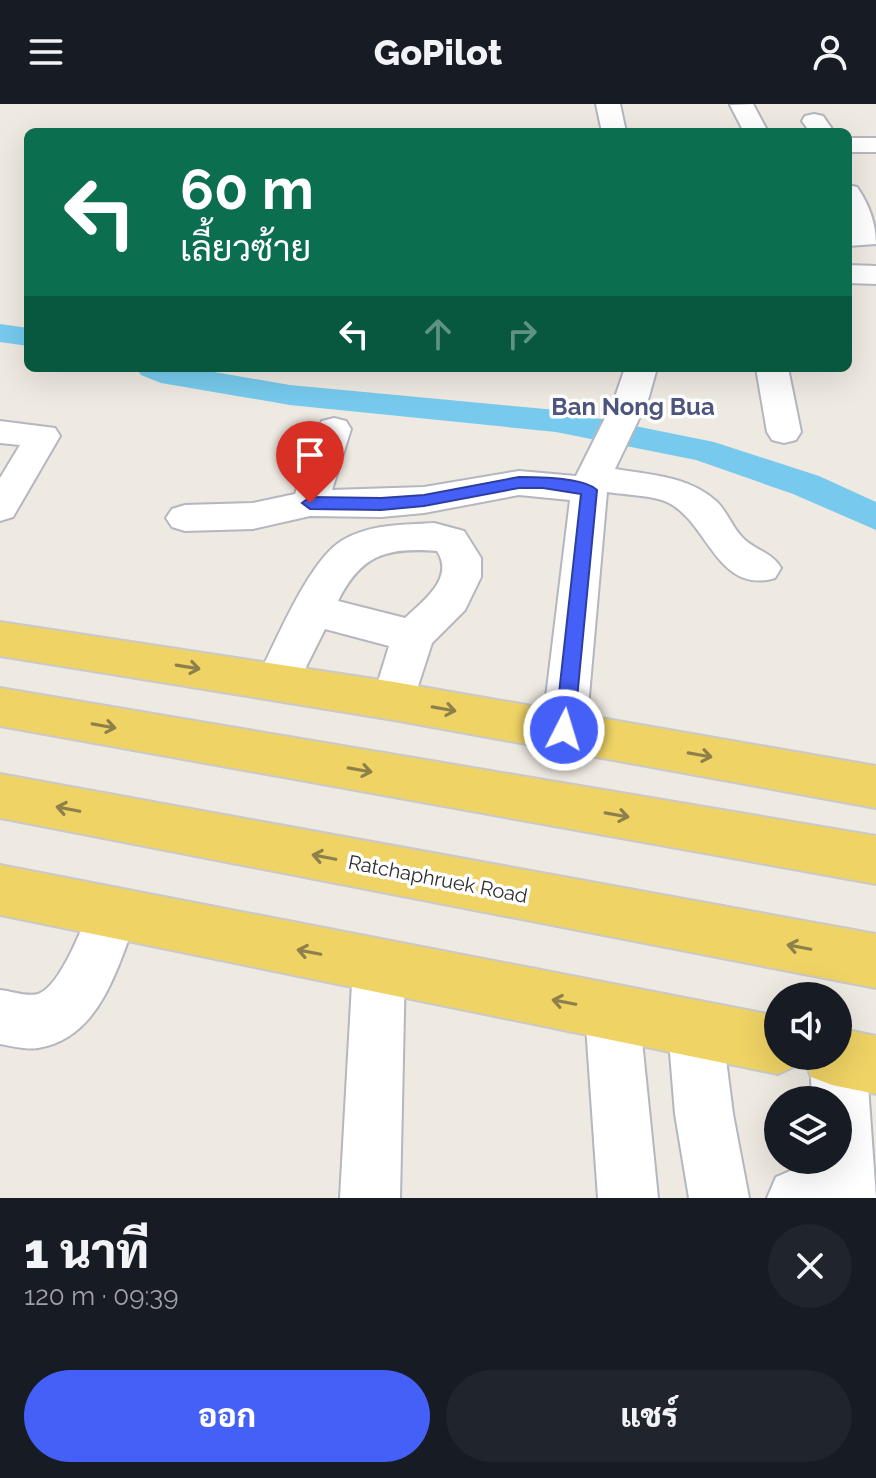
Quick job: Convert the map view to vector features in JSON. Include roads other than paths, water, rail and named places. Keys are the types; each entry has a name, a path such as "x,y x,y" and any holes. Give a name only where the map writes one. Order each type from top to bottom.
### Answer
{"main road":[{"path":"0,639 278,681 876,787"},
{"path":"0,707 876,860"},
{"name":"Ratchaphruek Road","path":"0,796 876,961"},
{"path":"0,890 764,1042"}],"street":[{"path":"608,104 613,128"},
{"path":"742,105 754,128"},
{"path":"852,145 874,145"},
{"path":"852,202 867,238 852,238"},
{"path":"852,274 876,275"},
{"path":"773,372 784,432"},
{"path":"564,730 595,474 636,384"},
{"path":"310,503 334,429"},
{"path":"0,432 43,436 0,508"},
{"path":"185,518 262,515 310,503 381,504 424,500 519,483 543,483 595,474 679,492 705,512 727,546 741,558 761,568"},
{"path":"278,681 336,566 356,550 377,541 404,537 434,537 450,541 462,558 461,577 451,599 413,636 394,701"},
{"path":"312,610 413,636"},
{"path":"0,1017 39,1021 60,1014 79,990 113,914"},
{"path":"370,1198 379,966"},
{"path":"612,1011 628,1198"},
{"path":"695,1028 704,1114 719,1198"},
{"path":"829,1196 847,1070"}],"waterway":[{"path":"0,333 24,336"},
{"path":"159,372 290,395 556,421 702,450 806,485 876,517"}],"district":[{"name":"Ban Nong Bua","path":"633,406"}]}
